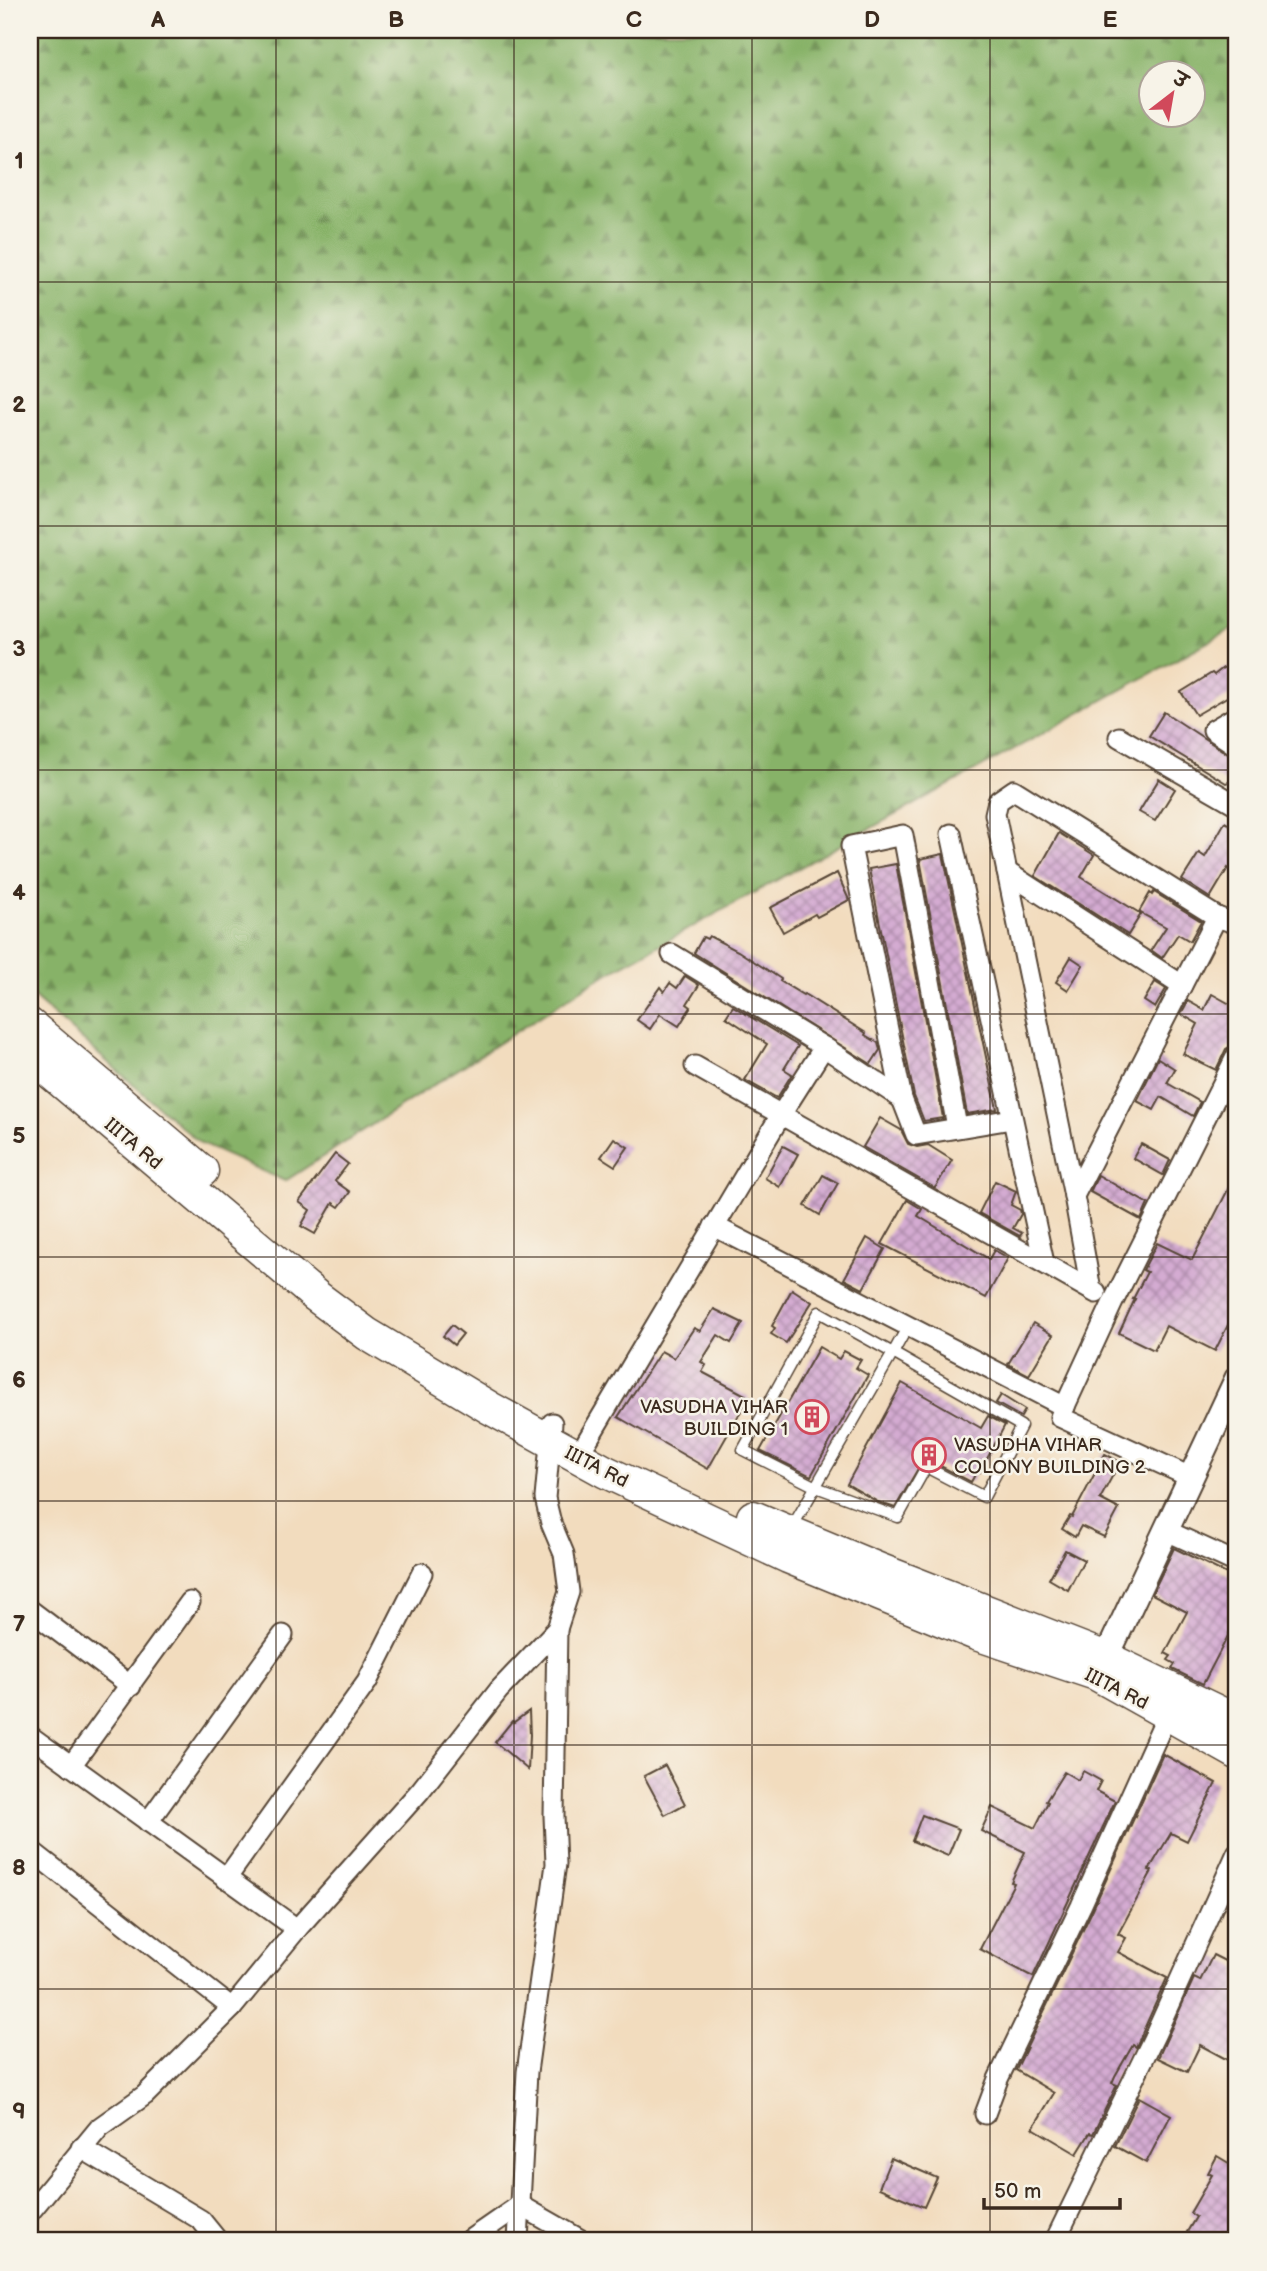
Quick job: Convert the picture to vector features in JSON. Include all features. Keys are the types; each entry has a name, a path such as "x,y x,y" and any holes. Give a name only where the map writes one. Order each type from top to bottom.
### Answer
{"main road":[{"name":"IIITA Rd","path":"30,1025 305,1273 366,1334 551,1433 606,1472 788,1557 976,1634 1101,1666 1167,1715 1237,1753"},
{"name":"IIITA Rd","path":"30,1055 305,1273"},
{"name":"IIITA Rd","path":"551,1433 587,1441 789,1533 1237,1721"}],"street":[{"path":"1237,716 1213,730 1237,746"},
{"path":"1119,737 1237,805"},
{"path":"1091,1290 995,814 998,801 1014,790 1217,916 1237,924"},
{"path":"951,834 1044,1263"},
{"path":"957,1127 903,835 850,846 902,1099 916,1135 1012,1119"},
{"path":"1007,872 1182,985"},
{"path":"1074,1196 1217,916"},
{"path":"672,954 824,1047 902,1099"},
{"path":"587,1441 824,1047"},
{"path":"1190,1477 1060,1417 1112,1302 1237,1055"},
{"path":"695,1066 1112,1302"},
{"path":"714,1226 1065,1407"},
{"path":"1101,1666 1190,1477 1229,1418 1237,1379"},
{"path":"518,2241 527,2072 556,1864 554,1816 557,1629 569,1592 564,1554 551,1523 545,1498 551,1433"},
{"path":"1165,1530 1237,1563"},
{"path":"226,1879 367,1682 422,1573"},
{"path":"71,1766 190,1602"},
{"path":"30,1610 131,1686"},
{"path":"30,2212 100,2127 145,2095 232,2008 297,1929 420,1791 499,1690 557,1629"},
{"path":"148,1822 283,1634"},
{"path":"985,2114 998,2079 1082,1906 1167,1715"},
{"path":"30,1736 297,1929"},
{"path":"33,1852 232,2008"},
{"path":"1055,2241 1157,2032 1237,1853"},
{"path":"81,2148 201,2220 218,2241"},
{"path":"468,2241 520,2205"},
{"path":"520,2205 583,2241"}],"lane":[{"path":"819,1312 893,1353 1021,1426 984,1497 926,1467 898,1517 817,1487 743,1450 819,1312"},
{"path":"789,1533 908,1326"}],"green space":[{"path":"30,30 1237,30 1237,626 596,980 285,1181 201,1144 30,994"}],"building":[{"path":"1231,666 1237,676 1237,691 1196,715 1181,692 1212,673 1214,675"},
{"path":"1164,712 1237,760 1237,784 1232,781 1226,783 1149,736"},
{"path":"1159,779 1175,789 1155,821 1139,812"},
{"path":"1225,822 1237,829 1237,874 1228,868 1210,898 1182,880 1199,853 1205,857"},
{"path":"1059,833 1094,855 1081,877 1141,914 1128,935 1035,876"},
{"path":"943,854 997,1109 967,1114 920,859"},
{"path":"896,864 943,1118 924,1121 914,1096 869,869"},
{"path":"837,873 849,900 817,917 815,914 783,932 770,908"},
{"path":"1154,892 1201,921 1190,941 1178,934 1162,958 1151,950 1166,927 1139,912 1150,893 1152,895"},
{"path":"709,936 738,951 781,979 780,981 866,1033 865,1035 878,1043 880,1050 871,1064 694,953 703,937 707,939"},
{"path":"1071,957 1083,965 1068,990 1056,982"},
{"path":"685,976 699,985 687,1004 691,1007 679,1026 660,1014 650,1029 637,1020 660,987 664,992 670,983 677,988"},
{"path":"1155,982 1166,989 1155,1008 1144,1001"},
{"path":"1212,994 1237,1008 1237,1043 1226,1049 1216,1070 1183,1054 1198,1024 1181,1014 1188,1001 1204,1010"},
{"path":"733,1006 798,1046 784,1069 792,1074 777,1098 745,1080 767,1044 726,1017"},
{"path":"1158,1058 1175,1069 1167,1083 1200,1102 1193,1116 1161,1097 1154,1110 1137,1101"},
{"path":"880,1118 901,1130 908,1144 917,1147 928,1145 952,1160 935,1188 863,1147"},
{"path":"614,1138 628,1147 615,1166 601,1157"},
{"path":"1141,1144 1170,1160 1163,1175 1133,1158"},
{"path":"783,1146 798,1154 780,1187 765,1178"},
{"path":"335,1154 348,1164 335,1181 350,1192 339,1207 333,1203 315,1234 301,1226 310,1210 299,1202"},
{"path":"1237,1172 1237,1307 1215,1351 1166,1326 1154,1350 1119,1333 1147,1272 1143,1270 1157,1243 1192,1260"},
{"path":"823,1175 838,1183 820,1215 805,1206"},
{"path":"1098,1175 1148,1204 1141,1220 1090,1192"},
{"path":"995,1181 1016,1191 1011,1205 1020,1210 1021,1214 1013,1228 1022,1233 1020,1236 979,1213"},
{"path":"907,1200 922,1209 918,1216 989,1259 994,1250 1008,1258 986,1298 882,1244"},
{"path":"867,1238 885,1249 863,1289 844,1279"},
{"path":"792,1289 812,1302 786,1343 771,1334 775,1328 772,1326"},
{"path":"714,1309 743,1323 731,1343 718,1335 701,1362 706,1365 702,1372 749,1397 708,1469 618,1417 661,1351 674,1358 694,1328 700,1331"},
{"path":"1033,1323 1053,1335 1029,1375 1008,1364"},
{"path":"452,1325 463,1334 454,1345 443,1336"},
{"name":"VASUDHA VIHAR BUILDING 1","path":"819,1347 839,1359 844,1351 861,1360 856,1368 868,1375 811,1476 760,1451"},
{"name":"VASUDHA VIHAR COLONY BUILDING 2","path":"902,1383 981,1428 988,1416 1005,1425 980,1472 977,1471 971,1482 929,1460 923,1460 895,1508 878,1502 847,1484"},
{"path":"1001,1395 1025,1410 1021,1417 996,1403"},
{"path":"1105,1454 1120,1462 1100,1499 1119,1509 1104,1537 1081,1526 1075,1537 1062,1529 1070,1516 1072,1517"},
{"path":"1174,1548 1237,1579 1237,1635 1230,1632 1203,1684 1172,1669 1175,1664 1168,1660 1171,1656 1165,1653 1187,1612 1152,1594"},
{"path":"1065,1550 1084,1560 1068,1590 1049,1579"},
{"path":"529,1711 528,1770 495,1742 512,1721"},
{"path":"1163,1754 1216,1783 1187,1841 1171,1833 1149,1870 1152,1871 1118,1934 1126,1938 1118,1952 1167,1978 1136,2047 1133,2045 1115,2076 1112,2083 1117,2085 1093,2134 1090,2133 1077,2154 1033,2128 1054,2093 1016,2070"},
{"path":"665,1765 685,1804 665,1815 644,1776"},
{"path":"1083,1771 1101,1781 1096,1791 1115,1801 1033,1977 980,1949 1014,1883 1011,1882 1025,1852 981,1831 992,1807 1035,1828 1048,1802 1046,1801 1064,1772 1078,1780"},
{"path":"922,1815 959,1829 948,1856 912,1841"},
{"path":"1213,1955 1237,1967 1237,2065 1200,2045 1187,2072 1158,2058 1194,1978 1200,1981"},
{"path":"1139,2097 1171,2115 1146,2163 1115,2146"},
{"path":"1217,2156 1237,2168 1237,2222 1227,2241 1203,2241 1187,2232 1196,2217 1190,2213 1212,2175 1208,2173"},
{"path":"891,2158 937,2178 924,2207 879,2188"}],"place":[{"name":"VASUDHA VIHAR BUILDING 1","path":"812,1417"},
{"name":"VASUDHA VIHAR COLONY BUILDING 2","path":"929,1455"}]}
